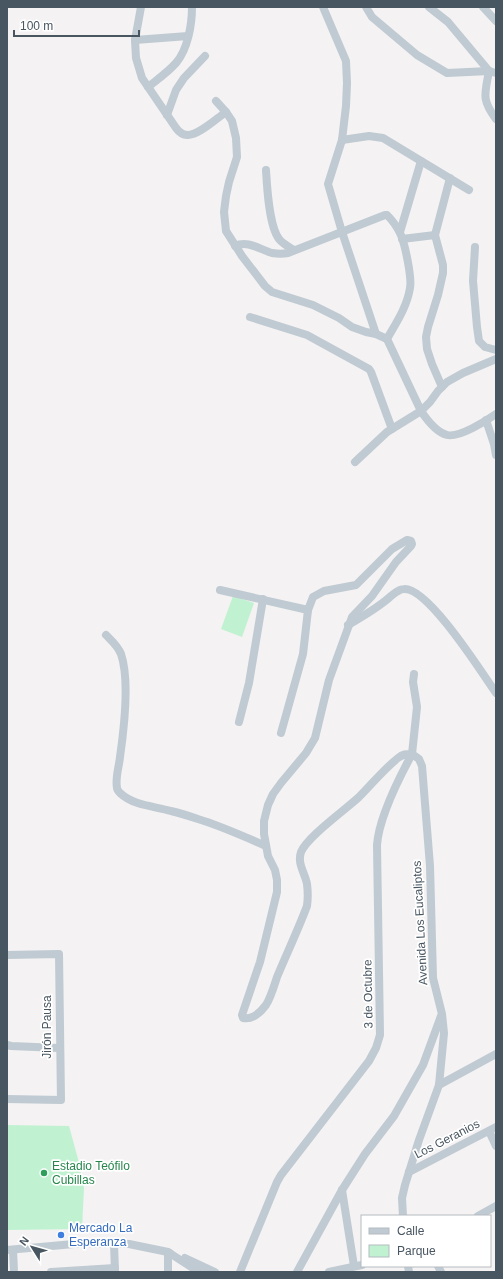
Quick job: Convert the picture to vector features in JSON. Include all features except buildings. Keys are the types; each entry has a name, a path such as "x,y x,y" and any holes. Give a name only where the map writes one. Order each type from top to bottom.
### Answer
{"street":[{"path":"142,7 135,40 136,58 142,78 176,128 180,133 190,135 201,130 226,112"},
{"path":"148,88 177,62 183,53 188,36 192,7"},
{"path":"323,7 346,61 347,83 342,140 328,184 342,232 376,334"},
{"path":"366,7 372,17 417,55 447,73 492,72"},
{"path":"429,7 448,22 492,72"},
{"path":"483,7 496,21"},
{"path":"135,40 188,36"},
{"path":"167,115 176,90 184,78 206,56"},
{"path":"492,72 485,96 487,107 496,119"},
{"path":"216,101 232,121 236,138 237,158 229,182 224,212 226,231 235,246 265,286 272,292 313,305 339,318 352,327 376,334 387,340 421,411 428,421 439,431 447,435 457,435 493,417 496,455"},
{"path":"342,140 369,136 383,138 469,190"},
{"path":"401,236 421,161"},
{"path":"266,170 267,191 275,232 282,242 294,250"},
{"path":"442,387 427,349 426,338 443,273 443,265 435,235 450,178"},
{"path":"235,246 245,243 272,253 280,254 385,215 389,217 401,236 410,275 411,287 405,308 387,340"},
{"path":"401,236 435,235"},
{"path":"475,247 473,281 479,340 485,347 496,350"},
{"path":"250,317 307,336 369,369 392,429"},
{"path":"355,462 392,429 421,411 448,382 463,373 496,359"},
{"path":"281,733 303,654 308,610 313,597 319,592 356,585 392,549 407,540 411,541 411,546 396,562 372,596 352,617 329,680 315,738 311,746 277,788 268,805 264,821 266,846 268,856 275,870 277,892 260,962 242,1015 243,1018 248,1019 259,1013 270,999 278,975 307,906 307,883 300,865 300,857 304,846 370,786 390,764 406,754 412,754 417,707 413,682 414,674"},
{"path":"348,625 380,607 398,591 404,589 412,590 429,603 456,635 496,693"},
{"path":"220,590 308,610"},
{"path":"239,722 249,683 263,599"},
{"path":"106,635 115,644 123,662 125,708 117,777 117,788 119,792 126,798 139,804 197,818 266,846"},
{"name":"Avenida Los Eucaliptos","path":"403,1215 402,1198 409,1172 439,1085 444,1033 442,1014 433,978 429,852 422,766 419,759 412,754"},
{"name":"3 de Octubre","path":"240,1272 279,1178 369,1061 376,1048 380,1035 378,832 412,754"},
{"name":"Jirón Pausa","path":"7,955 59,954 59,1048 61,1100 7,1099"},
{"path":"297,1272 342,1190 365,1154 394,1116 423,1065 442,1014"},
{"path":"7,1045 59,1048"},
{"path":"439,1085 496,1054"},
{"path":"492,1129 496,1146"},
{"name":"Los Geranios","path":"409,1172 492,1129"},
{"path":"329,1272 358,1265 342,1190"},
{"path":"480,1215 496,1206"},
{"path":"14,1272 10,1250 85,1243 114,1243 146,1246 193,1261 215,1272"},
{"path":"51,1272 115,1270 114,1243"},
{"path":"168,1252 168,1272"},
{"path":"168,1252 199,1272"}],"green space":[{"path":"233,596 254,603 242,637 221,629"},
{"name":"Estadio Teófilo Cubillas","path":"7,1125 69,1126 84,1188 82,1229 7,1230"}],"place":[{"name":"Estadio Teófilo Cubillas","path":"44,1173"},
{"name":"Mercado La Esperanza","path":"61,1235"}]}
